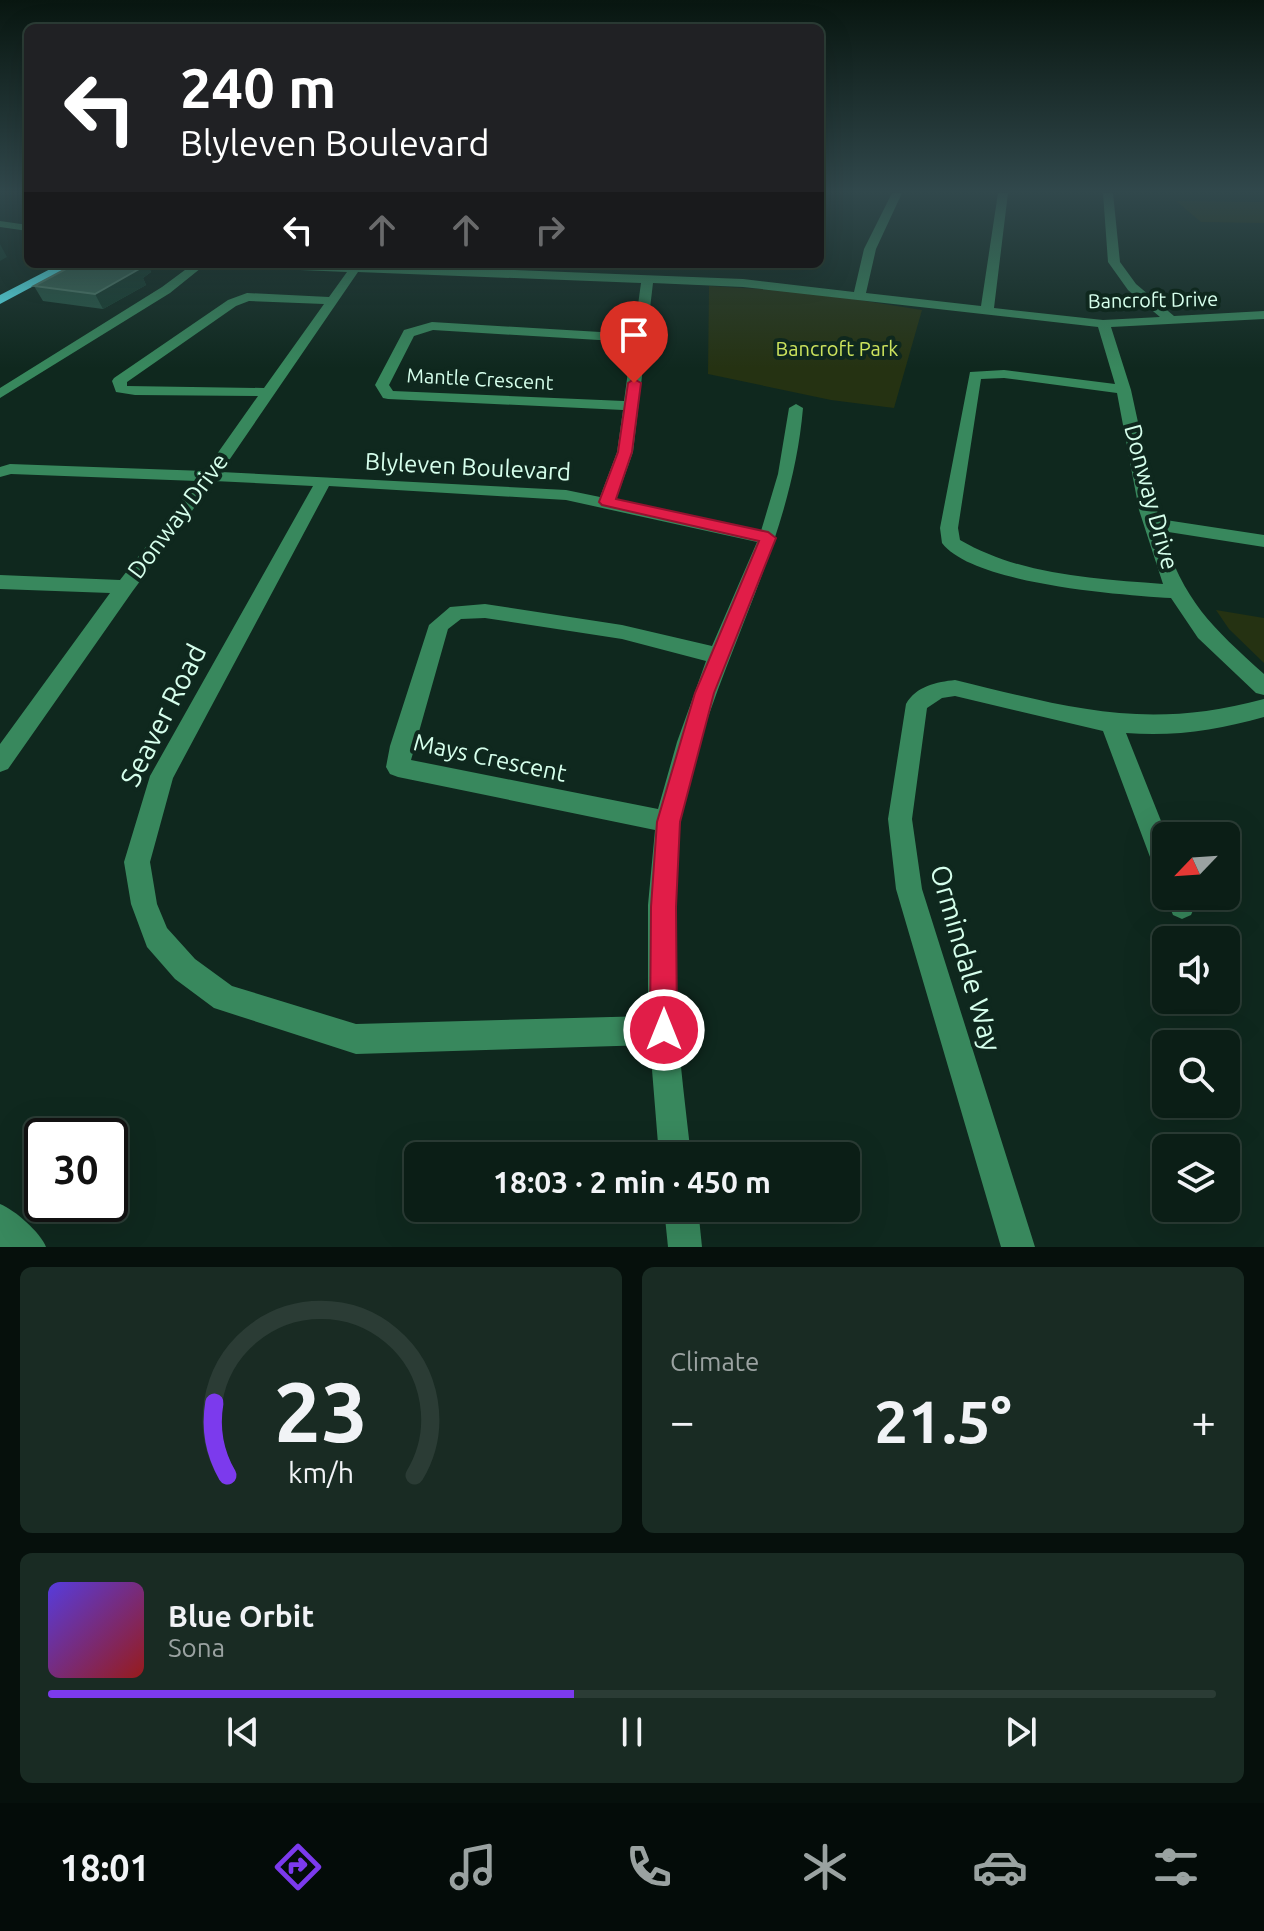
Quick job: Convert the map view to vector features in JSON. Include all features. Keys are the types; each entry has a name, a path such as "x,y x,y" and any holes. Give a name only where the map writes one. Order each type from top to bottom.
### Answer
{"main road":[{"path":"0,286 35,268"},
{"path":"0,300 61,268"}],"street":[{"path":"859,295 869,251"},
{"path":"987,312 995,251"},
{"path":"1113,251 1114,262 1132,287 1172,321"},
{"path":"0,394 166,290 195,268"},
{"name":"Donway Drive","path":"3,752 209,477 355,268"},
{"name":"Bancroft Drive","path":"398,268 743,283 1103,324 1264,315"},
{"path":"743,283 748,268"},
{"path":"607,502 625,452 647,280"},
{"path":"267,392 135,391 121,389 119,381 232,303 247,297 332,301"},
{"name":"Donway Drive","path":"1103,324 1115,353 1153,524 1177,592 1191,617 1264,687"},
{"name":"Mantle Crescent","path":"632,406 388,395 382,385 409,333 432,326 639,338"},
{"path":"1124,390 1004,374 975,375 949,528 951,543 981,560 1046,576 1095,585 1177,592"},
{"path":"674,1142 664,1030 663,907 668,822 704,693 768,538 792,452 796,408"},
{"name":"Blyleven Boulevard","path":"0,472 10,469 209,477 566,495 768,538"},
{"name":"Seaver Road","path":"323,482 162,776 137,862 144,904 157,937 185,969 224,998 356,1039 664,1030"},
{"path":"1153,524 1264,541"},
{"path":"0,582 125,587"},
{"name":"Mays Crescent","path":"668,822 398,767 401,746 439,625 457,612 485,611 622,632 719,656"},
{"name":"Ormindale Way","path":"1018,1247 909,889 900,819 917,704 937,690 955,688 1061,716 1111,723 1171,726 1221,722 1264,708"},
{"path":"1111,723 1152,829"},
{"path":"682,1222 685,1247"}],"green space":[{"name":"Bancroft Park","path":"709,286 808,292 922,310 894,408 831,400 708,374"},
{"path":"1216,610 1264,618 1264,663 1229,629"}],"building":[{"path":"68,268 139,269 95,294 34,286"}],"route":[{"path":"634,383 625,452 607,502 768,538 704,693 668,822 663,907 664,1030"}]}
